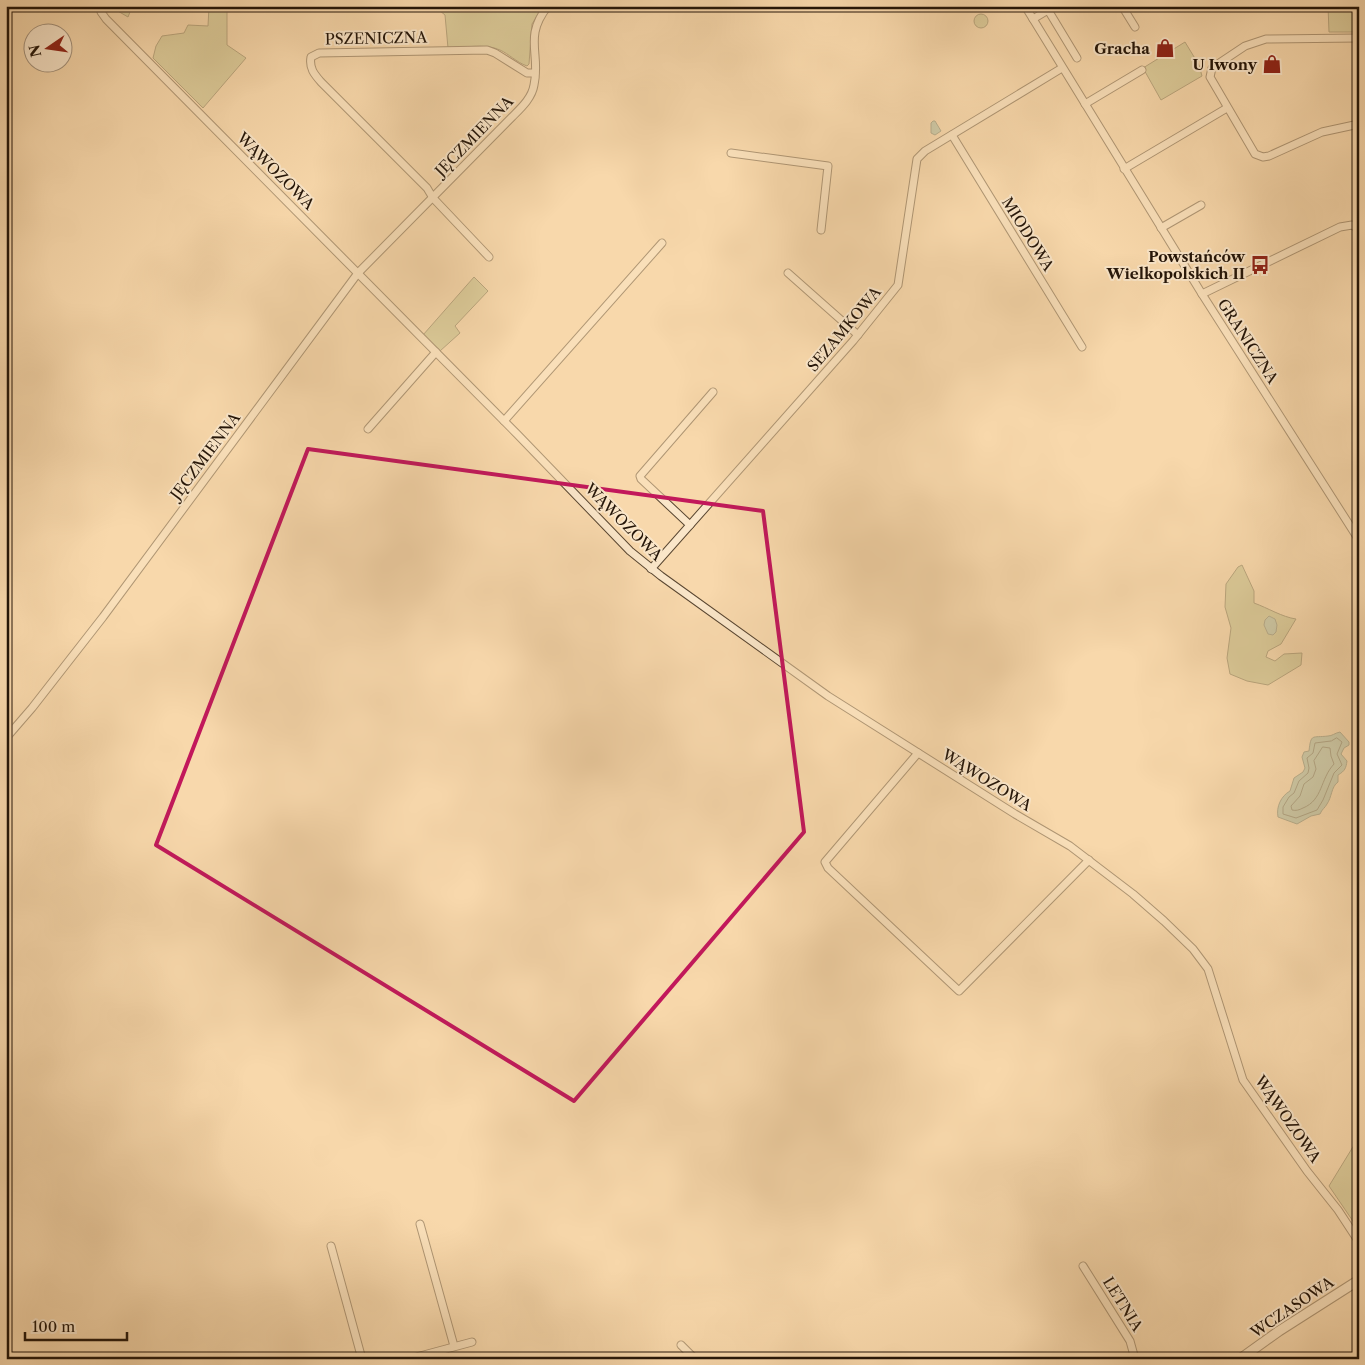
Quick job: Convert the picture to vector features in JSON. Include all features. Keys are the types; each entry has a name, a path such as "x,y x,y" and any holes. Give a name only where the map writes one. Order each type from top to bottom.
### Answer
{"street":[{"name":"WĄWOZOWA","path":"100,6 101,12 106,19 358,272 630,551 651,569 828,696 1070,846 1164,921 1193,949 1208,969 1243,1080 1307,1171 1338,1210 1359,1242"},
{"name":"JĘCZMIENNA","path":"6,738 32,708 103,616 358,272 522,107 534,86 533,40 537,26 548,6"},
{"name":"GRANICZNA","path":"1026,6 1062,68 1202,294 1359,540"},
{"path":"1122,6 1135,27"},
{"path":"1032,17 1048,8 1077,58"},
{"path":"1359,38 1266,39 1245,46 1210,71 1210,77 1255,154 1263,158 1322,132 1359,124"},
{"name":"PSZENICZNA","path":"433,198 427,188 321,82 312,71 310,64 312,58 319,53 487,50 526,73 535,72"},
{"name":"SEZAMKOWA","path":"651,569 858,335 898,285 917,159 925,151 1062,68"},
{"path":"1085,104 1142,70"},
{"path":"1124,168 1227,108"},
{"name":"MIODOWA","path":"952,135 1082,347"},
{"path":"731,153 828,166 821,230"},
{"name":"JĘCZMIENNA","path":"433,198 489,257"},
{"path":"1161,228 1201,205"},
{"path":"1202,294 1340,227 1352,225 1359,229"},
{"path":"504,421 662,243"},
{"path":"788,274 858,335"},
{"path":"368,428 436,352"},
{"path":"690,525 640,476 712,392"},
{"path":"918,752 825,862 828,868 959,991 1089,860"},
{"path":"420,1224 454,1346"},
{"path":"331,1246 362,1359"},
{"name":"LETNIA","path":"1083,1266 1130,1340 1135,1359"},
{"name":"WCZASOWA","path":"1240,1359 1279,1331 1359,1280"},
{"path":"409,1359 472,1342"},
{"path":"681,1345 695,1359"}],"highlighted area":[{"path":"308,449 763,511 804,832 574,1101 156,845"}],"shaded area":[{"path":"116,6 132,7 128,17 116,10"},
{"path":"209,6 227,6 227,45 246,58 203,108 153,58 156,46 162,36 184,33 188,25 208,26"},
{"path":"434,6 543,6 532,24 529,64 527,66 494,48 481,46 448,48 445,15"},
{"path":"1328,6 1359,6 1359,32 1329,32"},
{"path":"981,14 986,16 988,21 986,26 981,28 976,26 974,21 976,16"},
{"path":"1185,42 1199,65 1202,76 1161,100 1143,68"},
{"path":"474,277 488,291 455,326 460,333 440,351 423,335"},
{"path":"1242,565 1254,591 1254,603 1296,619 1281,644 1268,651 1266,657 1275,661 1284,654 1302,653 1301,665 1268,685 1247,681 1230,674 1227,658 1231,628 1225,607 1226,584 1238,567"},
{"path":"1359,1137 1359,1230 1329,1186"}],"water":[{"path":"935,121 941,131 935,135 931,133 931,123"},
{"path":"1269,616 1275,619 1277,625 1276,632 1273,635 1268,634 1264,625 1265,620"},
{"path":"1340,732 1349,742 1349,745 1344,748 1341,754 1347,761 1346,766 1344,771 1338,775 1338,782 1320,814 1311,816 1297,824 1278,817 1280,802 1290,791 1294,778 1303,772 1305,768 1302,757 1304,752 1309,751 1312,739"}],"place":[{"name":"Gracha","path":"1165,48"},
{"name":"U Iwony","path":"1272,64"},
{"name":"Powstańców Wielkopolskich II","path":"1260,265"}]}
